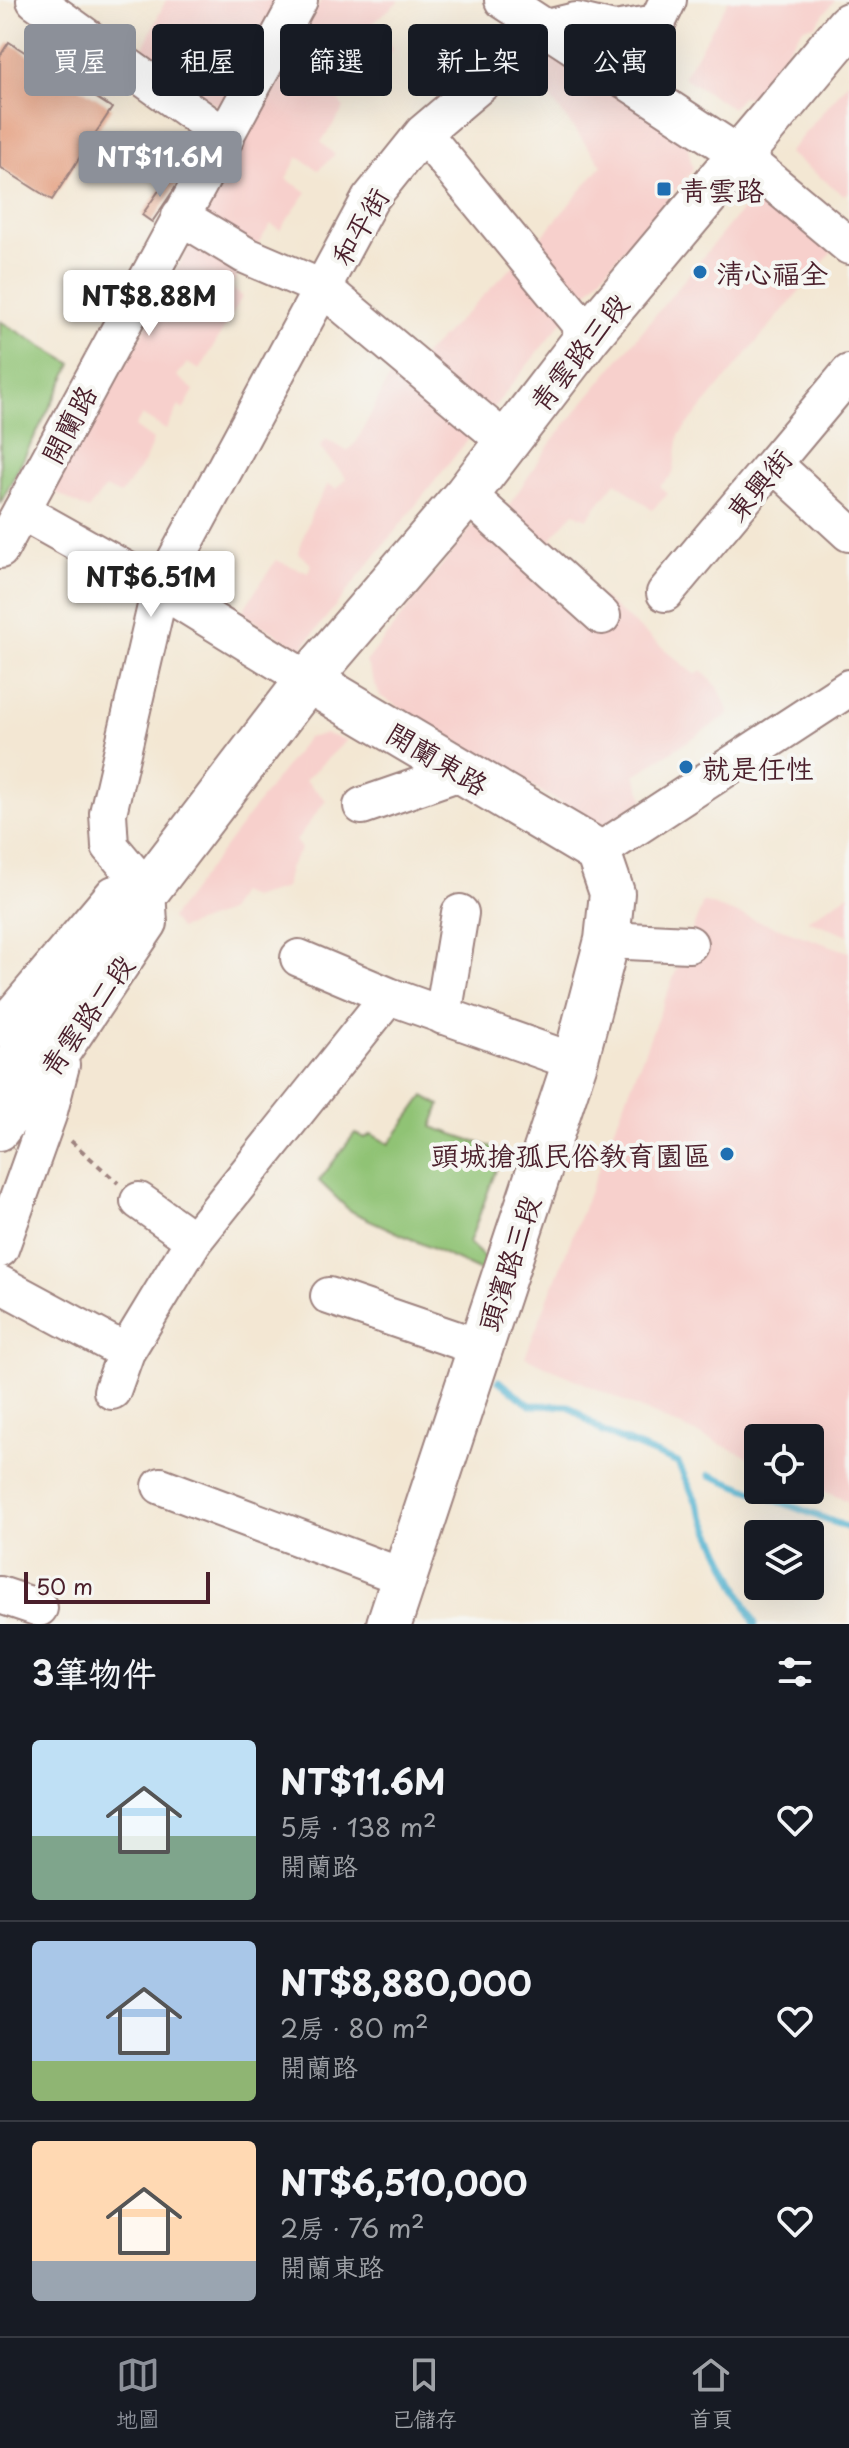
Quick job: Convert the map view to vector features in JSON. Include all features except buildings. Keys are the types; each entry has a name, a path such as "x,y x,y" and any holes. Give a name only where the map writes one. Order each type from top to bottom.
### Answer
{"main road":[{"name":"青雲路三段","path":"308,680 467,494 589,335 849,25"},
{"name":"開蘭東路","path":"308,680 598,852"},
{"name":"青雲路二段","path":"0,1083 308,680"},
{"name":"頭濱路三段","path":"389,1624 575,1062 607,940 612,893 598,852"}],"street":[{"path":"35,0 226,137"},
{"name":"開蘭路","path":"0,550 299,0"},
{"path":"503,0 538,14 614,30 657,23 668,0"},
{"path":"538,14 740,155 849,246"},
{"name":"和平街","path":"147,890 110,846 108,813 160,589 370,199 423,133 538,14"},
{"path":"423,133 589,335"},
{"path":"180,216 245,255 324,289 508,443"},
{"name":"東興街","path":"665,593 849,373"},
{"path":"775,465 849,533"},
{"path":"467,494 602,616"},
{"name":"開蘭東路","path":"21,511 160,589 308,680"},
{"path":"598,852 849,688"},
{"path":"362,806 460,772"},
{"name":"青雲路二段","path":"0,1029 114,894 147,890 149,923 65,1048 0,1132"},
{"path":"443,1016 460,913"},
{"path":"607,940 689,944"},
{"path":"299,958 389,996 575,1062"},
{"path":"112,1391 126,1352 194,1240 389,996"},
{"path":"0,1249 48,1115 65,1048"},
{"path":"139,1201 194,1240"},
{"path":"0,1284 126,1352"},
{"path":"329,1296 481,1348"},
{"path":"161,1486 403,1577"},
{"path":"0,1595 39,1608"}],"path":[{"path":"80,156 105,170"},
{"path":"64,1135 139,1201"}],"shaded area":[{"path":"166,0 285,0 264,40 264,24 154,24"},
{"path":"321,0 400,0 374,24 308,24"},
{"path":"729,0 835,0 815,25 804,27 751,98 742,96 732,108 683,77"},
{"path":"152,29 152,68 137,60"},
{"path":"548,51 564,63 564,96 623,96 687,143 693,170 565,318 301,649 241,613 276,560 308,573 311,564 298,553 312,512 328,484 337,489 346,478 320,448 326,439 347,451 357,441 392,372 407,372 540,239 602,165 548,95"},
{"path":"280,77 280,96 338,96 344,109 321,142 335,155 318,170 298,157 286,179 307,192 280,230 271,224 231,287 242,297 200,370 187,363 177,376 194,390 183,410 179,406 166,430 142,415 135,427 153,440 145,461 120,495 105,488 88,510 51,490 131,355"},
{"path":"849,81 849,192 844,195 788,153"},
{"path":"201,96 235,96 227,111"},
{"path":"762,185 836,247 679,435 673,474 660,486 668,494 652,510 616,482 587,519 574,513 551,538 574,559 566,568 696,675 701,670 718,687 730,714 635,775 644,799 606,830 380,696 366,662 478,519 508,507 552,441"},
{"path":"325,734 347,740 305,780 326,800 296,841 301,849 289,868 285,888 251,898 239,892 228,912 179,929 171,918 307,738"},
{"path":"849,894 849,935 807,920"},
{"name":"頭城搶孤民俗教育園區","path":"703,902 849,952 849,1502 824,1491 824,1424 744,1424 744,1455 525,1357"}],"green space":[{"path":"0,321 72,364 0,504"},
{"path":"424,1096 440,1105 432,1127 503,1151 469,1243 485,1258 483,1272 350,1211 319,1181 355,1133 365,1138 371,1134 389,1144"}],"waterway":[{"path":"499,1381 530,1405 569,1406 603,1432 678,1463 755,1624"},
{"path":"710,1475 849,1528"}],"place":[{"name":"青雲路","path":"664,189"},
{"name":"清心福全","path":"700,272"},
{"name":"就是任性","path":"686,767"},
{"name":"頭城搶孤民俗教育園區","path":"727,1154"}]}
